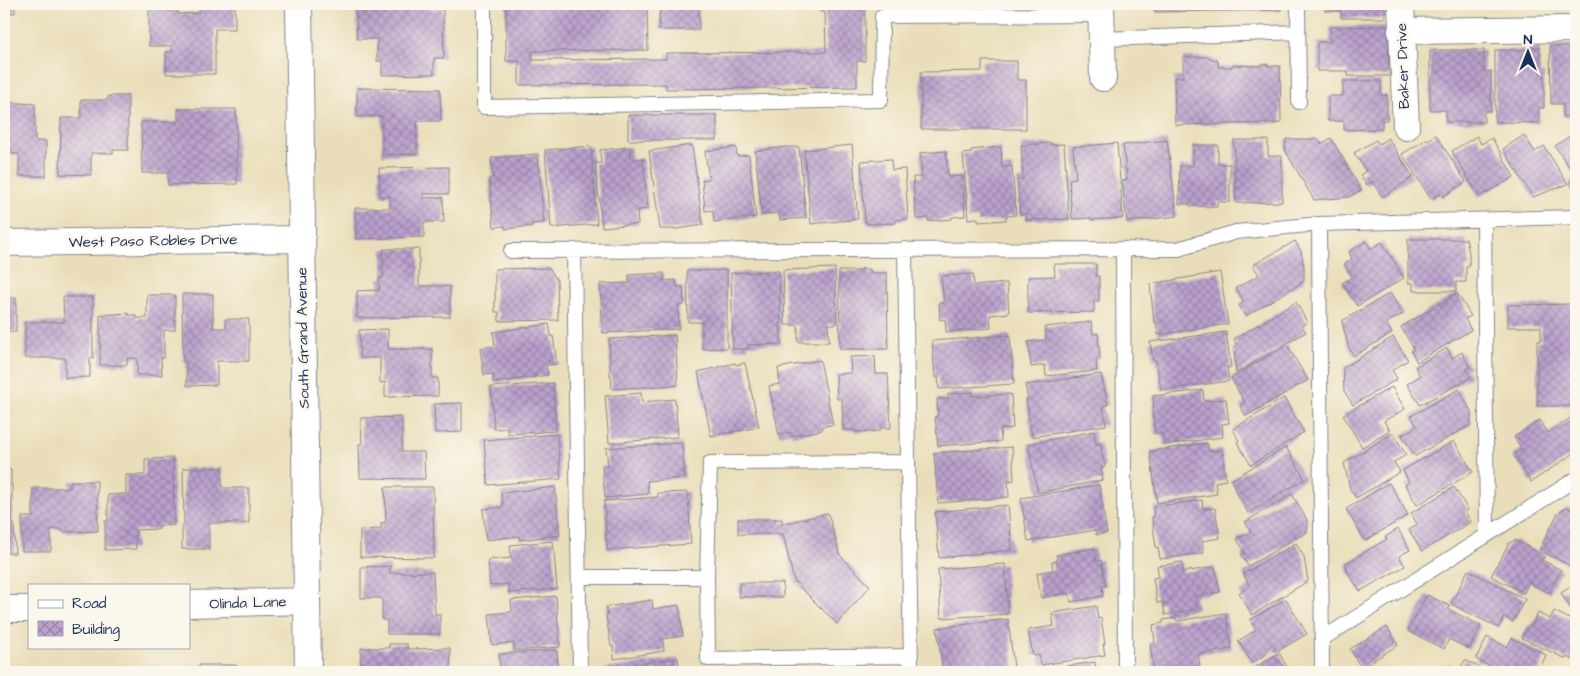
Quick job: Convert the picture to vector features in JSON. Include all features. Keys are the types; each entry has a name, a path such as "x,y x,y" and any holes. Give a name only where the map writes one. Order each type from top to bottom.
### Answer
{"street":[{"name":"South Grand Avenue","path":"299,4 308,672"},
{"name":"Baker Drive","path":"1401,4 1406,127"},
{"path":"1102,19 1103,78"},
{"path":"1402,31 1576,29"},
{"name":"West Paso Robles Drive","path":"4,243 302,239"},
{"name":"Olinda Lane","path":"190,604 307,601"},
{"path":"4,610 28,609"}],"lane":[{"path":"484,4 484,107 881,100 882,16 904,10 1102,19 1298,32"},
{"path":"1298,4 1299,102"},
{"path":"511,251 1178,249 1236,232 1319,224 1576,217"},
{"path":"1484,220 1487,535"},
{"path":"1319,224 1322,672"},
{"path":"1122,249 1125,672"},
{"path":"574,250 580,672"},
{"path":"905,250 911,672"},
{"path":"908,462 710,463 707,577 708,659 911,656"},
{"path":"1322,639 1576,479"},
{"path":"579,577 707,577"}],"building":[{"path":"4,4 15,4 15,13 4,13"},
{"path":"199,4 235,4 235,29 215,29 215,74 166,74 166,52 172,52 172,46 149,46 149,6 178,6 178,14 199,13"},
{"path":"506,4 647,4 648,50 532,51 532,60 666,59 666,53 826,52 825,12 820,12 820,4 865,4 865,61 857,61 857,87 666,89 666,84 519,85 519,61 506,61"},
{"path":"660,4 699,4 699,30 659,30"},
{"path":"1155,4 1281,4 1281,10 1155,12"},
{"path":"1325,4 1387,4 1387,10 1385,10 1385,18 1341,18 1341,11 1325,11"},
{"path":"1452,4 1480,4 1480,6 1452,6"},
{"path":"1508,4 1536,4 1536,6 1508,6"},
{"path":"428,7 429,9 443,9 444,58 434,58 434,74 382,75 382,61 377,61 377,39 357,39 356,8"},
{"path":"1388,26 1389,76 1348,76 1348,71 1317,71 1317,42 1330,42 1330,27"},
{"path":"1550,46 1576,46 1576,117 1563,117 1563,104 1551,104"},
{"path":"1526,48 1540,48 1540,73 1544,73 1544,108 1539,108 1539,123 1495,122 1495,50 1526,50"},
{"path":"1430,50 1484,50 1484,71 1491,71 1491,111 1484,111 1484,122 1446,122 1446,110 1430,110"},
{"path":"1183,57 1207,57 1218,61 1218,67 1232,67 1232,65 1261,66 1261,64 1280,66 1281,123 1175,125 1174,77 1183,77"},
{"path":"982,61 1017,61 1017,80 1026,80 1026,129 921,129 921,72 982,71"},
{"path":"1343,81 1381,81 1381,95 1387,95 1387,120 1382,120 1382,129 1344,130 1344,121 1328,121 1328,96 1343,96"},
{"path":"357,88 440,89 441,121 417,121 417,154 382,155 382,116 357,117"},
{"path":"108,96 128,96 128,150 113,150 113,153 91,153 91,175 60,174 61,118 81,118 81,100 108,100"},
{"path":"4,102 35,104 35,141 46,141 46,176 19,176 19,154 7,154 7,157 4,157"},
{"path":"178,109 236,109 237,184 168,185 168,173 142,173 141,122 178,122"},
{"path":"628,115 717,115 717,140 628,140"},
{"path":"1436,135 1466,182 1442,197 1440,194 1431,199 1402,154"},
{"path":"1524,135 1535,152 1544,146 1568,184 1533,197 1503,149"},
{"path":"1477,136 1481,144 1492,138 1514,177 1479,197 1452,151"},
{"path":"1570,136 1576,145 1576,177 1555,146"},
{"path":"1331,138 1361,190 1349,197 1314,200 1285,150 1286,139 1318,139 1321,144"},
{"path":"1388,138 1413,177 1382,197 1372,181 1366,185 1360,175 1366,171 1354,153 1376,140 1379,144"},
{"path":"1167,140 1177,216 1127,222 1122,181 1127,180 1123,145"},
{"path":"1234,140 1268,140 1268,156 1282,156 1282,202 1236,203"},
{"path":"1051,143 1051,145 1064,144 1069,219 1026,220 1026,214 1020,215 1017,179 1023,179 1021,145"},
{"path":"1117,143 1123,218 1072,219 1069,179 1076,178 1073,147"},
{"path":"692,145 703,225 677,229 660,229 649,151"},
{"path":"852,145 858,219 811,224 804,150"},
{"path":"1193,145 1218,145 1218,164 1230,164 1230,202 1217,202 1217,207 1179,204 1180,166 1193,166"},
{"path":"591,146 597,224 551,228 545,150"},
{"path":"630,147 632,160 643,158 648,209 637,210 638,224 602,227 595,163 601,163 600,150"},
{"path":"736,147 737,156 749,155 756,217 714,222 713,210 705,211 702,180 709,179 705,151"},
{"path":"799,147 806,218 780,220 779,213 762,215 755,151"},
{"path":"1001,147 1002,167 1012,166 1016,215 1006,216 1006,220 978,222 978,218 968,219 963,154 971,153 971,150"},
{"path":"946,151 948,177 962,176 965,216 928,221 928,218 916,219 913,177 922,177 920,153"},
{"path":"538,154 544,223 505,229 505,226 494,227 489,178 493,178 491,158"},
{"path":"891,159 892,170 905,169 908,219 896,220 896,223 867,224 865,222 861,161"},
{"path":"449,167 449,194 423,194 423,198 443,197 444,222 424,222 424,237 356,239 355,208 390,208 390,196 380,196 379,168"},
{"path":"1576,177 1576,192 1569,182"},
{"path":"1408,239 1466,239 1469,267 1466,267 1466,282 1456,282 1456,291 1413,291 1413,283 1408,283"},
{"path":"1295,241 1301,251 1304,281 1246,316 1239,305 1244,302 1236,288 1259,275 1253,265"},
{"path":"1366,241 1371,249 1382,242 1404,278 1357,306 1342,283 1352,277 1344,264 1352,259 1349,252"},
{"path":"383,249 419,249 419,286 450,286 450,317 357,318 357,291 379,290 379,278 383,278"},
{"path":"1054,264 1096,264 1096,276 1099,276 1099,301 1094,301 1094,312 1028,313 1028,277 1055,276"},
{"path":"549,268 557,280 558,320 499,321 499,312 495,312 495,269"},
{"path":"835,268 837,324 828,324 829,342 798,342 798,325 785,325 783,270"},
{"path":"861,269 870,269 870,273 887,273 888,349 840,349 839,271 861,271"},
{"path":"727,270 727,348 702,349 702,322 688,322 687,271"},
{"path":"779,271 781,344 748,345 748,349 733,349 731,273"},
{"path":"1220,272 1228,324 1158,335 1156,322 1154,322 1150,284"},
{"path":"664,273 664,281 676,280 677,287 683,287 684,305 678,306 679,329 603,333 600,284 629,283 629,275"},
{"path":"973,274 974,286 1007,283 1009,313 990,315 991,328 946,332 945,319 940,320 939,303 944,303 941,276"},
{"path":"1390,293 1403,314 1386,323 1392,333 1354,356 1348,346 1342,321"},
{"path":"1457,293 1471,316 1465,319 1471,330 1417,362 1411,351 1414,349 1401,327"},
{"path":"182,294 213,294 213,328 226,328 225,319 249,319 249,361 217,361 217,385 187,386 186,362 183,362"},
{"path":"147,295 175,295 175,330 164,330 164,358 161,358 162,375 137,375 137,358 127,358 127,365 100,365 100,315 128,313 128,315 136,315 136,318 147,318"},
{"path":"63,297 93,297 93,358 90,358 90,377 65,378 65,358 25,358 25,322 64,322"},
{"path":"4,298 16,298 16,332 4,332"},
{"path":"1296,302 1307,322 1302,326 1306,332 1236,373 1234,347 1237,345 1234,339"},
{"path":"1576,304 1576,406 1537,406 1537,341 1541,341 1541,327 1508,327 1508,305"},
{"path":"1091,322 1093,334 1098,334 1100,359 1096,359 1097,371 1046,376 1045,365 1031,367 1028,342 1046,340 1045,327"},
{"path":"549,324 551,336 553,336 557,364 546,365 548,375 494,383 493,374 484,375 480,348 495,346 493,332"},
{"path":"388,329 388,349 432,349 432,378 438,378 438,396 385,397 385,382 380,383 380,358 360,358 359,330"},
{"path":"1226,332 1231,367 1227,368 1229,381 1161,390 1156,360 1153,360 1150,342"},
{"path":"675,335 678,385 612,389 609,339"},
{"path":"1010,335 1014,384 939,389 938,377 935,377 932,341"},
{"path":"1393,337 1408,360 1392,370 1397,379 1353,405 1344,391 1343,368"},
{"path":"1287,345 1308,380 1246,416 1240,406 1245,403 1231,378"},
{"path":"1447,348 1452,358 1462,352 1470,367 1466,369 1471,377 1420,405 1407,384 1420,376 1415,367"},
{"path":"875,356 876,374 888,374 891,428 880,428 880,431 855,432 855,430 843,430 842,399 837,399 836,374 851,373 850,357"},
{"path":"820,360 833,425 822,426 822,430 792,436 791,432 779,435 769,386 780,384 778,368"},
{"path":"735,363 736,365 745,363 759,427 711,436 698,372"},
{"path":"1101,374 1108,405 1103,405 1106,425 1032,437 1025,385"},
{"path":"553,383 556,431 508,434 508,428 494,429 491,387"},
{"path":"1392,387 1405,409 1384,421 1390,431 1362,447 1343,415"},
{"path":"1459,389 1471,411 1471,425 1415,456 1402,435 1417,426 1411,416"},
{"path":"1203,390 1204,401 1226,399 1229,423 1222,424 1223,437 1164,445 1162,433 1155,434 1152,408 1154,408 1153,396"},
{"path":"973,392 973,396 1011,394 1013,428 1000,429 1001,441 938,446 935,416 938,416 937,399 948,399 948,394"},
{"path":"641,393 642,402 675,399 678,437 609,443 605,396"},
{"path":"1284,398 1304,432 1251,465 1237,442 1239,441 1233,429"},
{"path":"462,403 462,432 435,433 434,404"},
{"path":"1575,415 1576,452 1531,482 1513,455 1522,449 1514,437 1540,420 1548,433"},
{"path":"402,417 402,452 424,452 425,479 360,478 359,444 362,444 361,418"},
{"path":"1094,431 1096,444 1100,443 1105,467 1101,468 1103,480 1038,493 1028,444"},
{"path":"1393,433 1406,455 1394,462 1400,472 1356,498 1350,489 1344,463"},
{"path":"557,434 561,479 488,485 484,440"},
{"path":"1454,441 1473,472 1417,505 1405,485 1409,482 1403,470"},
{"path":"682,443 685,478 647,481 648,494 605,498 602,466 608,466 606,448"},
{"path":"1207,443 1209,451 1222,450 1226,480 1215,482 1217,494 1157,503 1150,451"},
{"path":"1012,447 1014,480 1008,481 1009,497 938,503 934,453"},
{"path":"1286,447 1305,479 1248,513 1231,480"},
{"path":"173,458 174,525 159,526 159,529 135,530 136,549 105,550 105,521 108,521 108,495 126,494 126,475 145,475 145,459"},
{"path":"183,468 222,468 222,488 249,488 249,523 209,523 209,549 182,549 182,525 184,525"},
{"path":"4,470 11,470 12,524 14,524 15,553 4,553"},
{"path":"70,481 97,481 98,531 63,532 62,529 51,529 51,551 22,551 22,517 33,517 33,488 70,488"},
{"path":"1389,483 1408,515 1365,541 1346,509"},
{"path":"1099,485 1107,533 1096,535 1096,530 1028,541 1021,498"},
{"path":"385,487 433,487 434,558 360,557 360,530 381,529 381,523 386,522"},
{"path":"555,487 560,535 520,540 519,536 486,540 483,509 503,507 501,493"},
{"path":"1454,487 1468,510 1465,512 1471,522 1422,551 1409,530 1417,524 1411,513"},
{"path":"688,492 691,544 607,550 604,501 658,497 658,493"},
{"path":"1292,494 1307,520 1307,532 1248,566 1241,555 1245,553 1237,539 1251,532 1245,522"},
{"path":"1202,500 1203,509 1215,508 1220,538 1202,541 1204,553 1160,559 1158,547 1156,548 1152,517 1154,517 1153,507"},
{"path":"1008,505 1012,550 939,558 935,512"},
{"path":"1567,507 1576,511 1576,558 1571,566 1539,550 1558,513"},
{"path":"828,513 840,555 870,586 837,624 794,581 783,534 738,534 738,519 782,519 782,524"},
{"path":"1398,529 1410,550 1399,556 1405,566 1360,591 1347,571 1346,563 1387,539 1385,537"},
{"path":"1515,540 1545,556 1542,560 1561,570 1549,593 1529,582 1524,593 1491,576 1509,543"},
{"path":"553,541 557,589 509,593 508,584 490,586 488,560 511,558 510,545"},
{"path":"1296,543 1304,557 1308,581 1252,615 1239,593 1250,586 1243,574"},
{"path":"1094,548 1097,561 1101,560 1106,586 1102,586 1103,596 1071,602 1069,593 1041,598 1037,573 1053,570 1052,562 1057,561 1056,555"},
{"path":"1182,562 1183,572 1215,567 1220,592 1195,596 1197,609 1165,615 1163,602 1157,603 1153,578 1159,577 1157,566"},
{"path":"1005,564 1008,614 941,618 938,569"},
{"path":"390,566 390,573 433,572 435,614 440,614 440,634 387,634 387,620 382,620 382,598 361,598 361,567"},
{"path":"1468,570 1525,599 1513,622 1504,617 1499,628 1451,604"},
{"path":"739,583 783,583 783,597 739,597"},
{"path":"1576,583 1576,617 1561,593"},
{"path":"1427,595 1450,606 1448,609 1481,626 1469,649 1449,639 1444,649 1408,631"},
{"path":"556,596 560,647 514,651 514,643 492,645 489,614 512,612 511,600"},
{"path":"1286,599 1307,634 1276,652 1275,649 1252,663 1238,641 1256,630 1250,620"},
{"path":"652,600 653,609 679,605 683,636 663,639 664,651 614,659 606,607"},
{"path":"1096,606 1098,619 1101,618 1105,655 1041,665 1039,655 1033,656 1028,630 1054,626 1052,613"},
{"path":"1554,611 1576,622 1576,652 1572,660 1567,657 1566,659 1522,638 1528,625 1531,627 1538,613 1550,619"},
{"path":"1226,613 1232,649 1198,654 1200,666 1154,672 1150,644 1155,643 1153,625 1163,623 1163,620 1176,618 1177,621"},
{"path":"1008,619 1014,668 984,672 943,672 937,628"},
{"path":"1387,627 1398,645 1361,668 1350,649"},
{"path":"1487,637 1507,647 1512,638 1546,655 1538,672 1501,672 1476,659"},
{"path":"389,644 407,644 407,649 450,648 451,672 361,672 361,648 389,648"},
{"path":"557,650 558,672 487,672 500,670 499,654"},
{"path":"1279,653 1290,672 1247,672"},
{"path":"678,658 680,672 604,672 604,669"},
{"path":"1465,660 1488,672 1446,672 1449,665 1459,670"},
{"path":"1095,662 1096,672 1050,672 1049,669"},
{"path":"199,665 236,665 236,672 199,672"}]}
